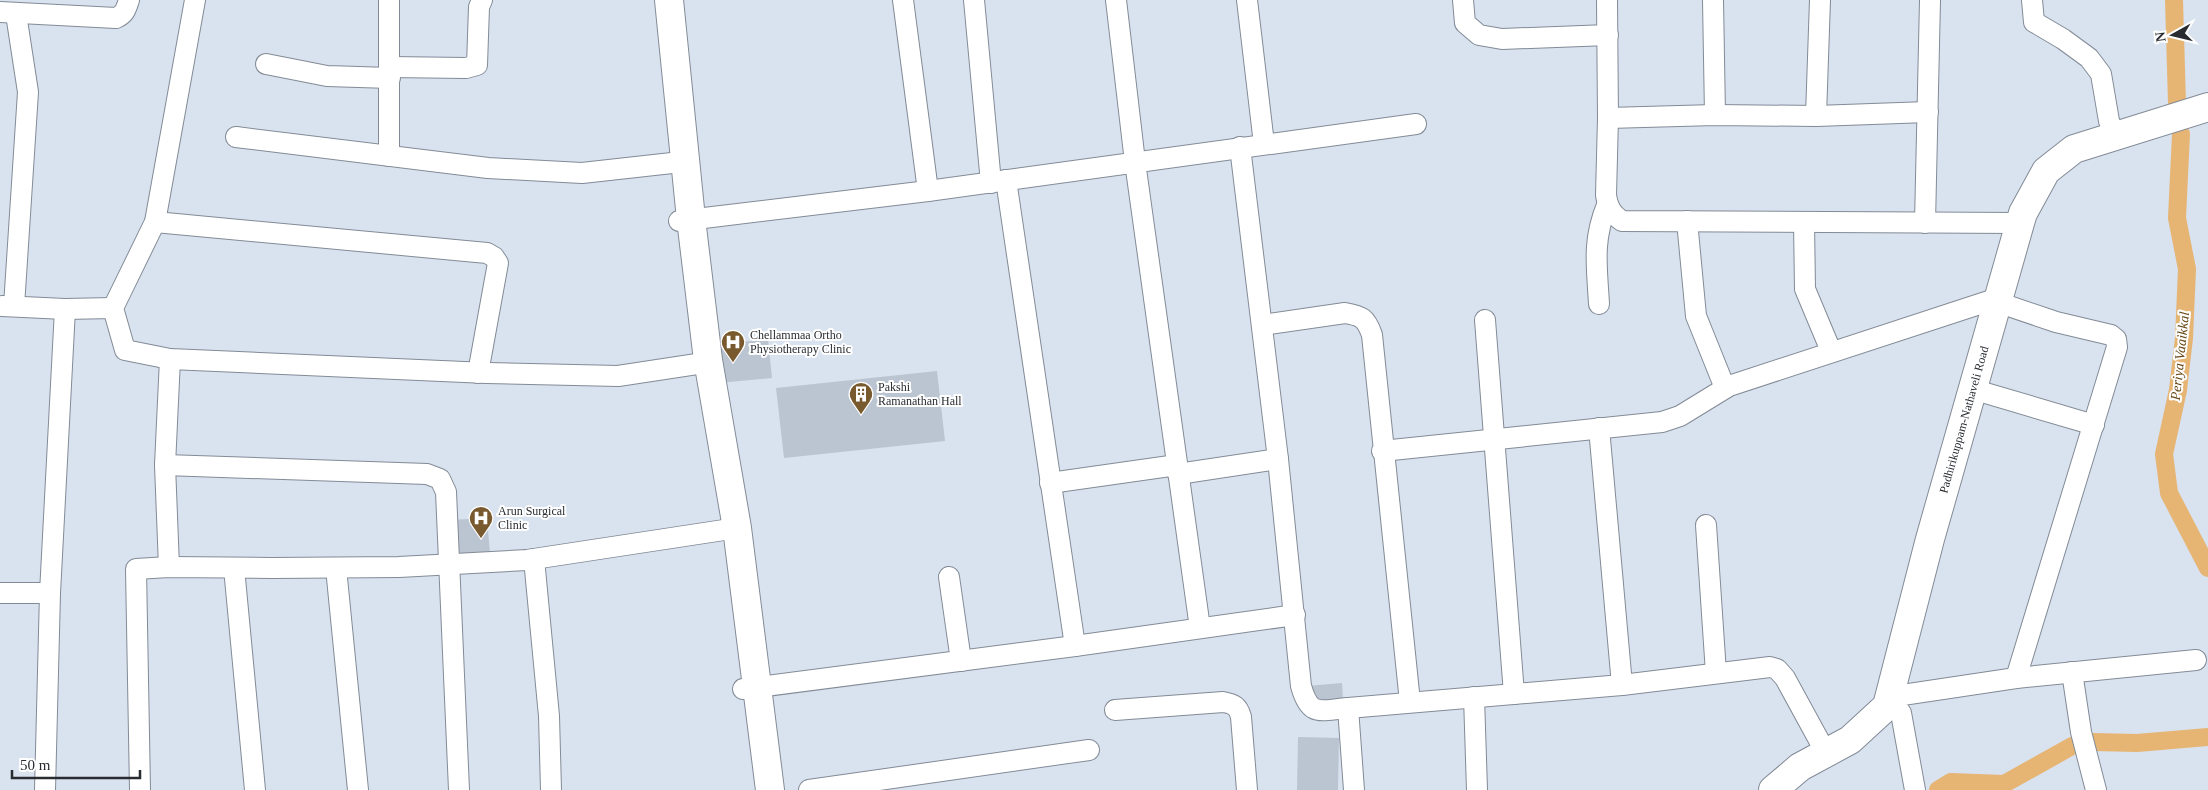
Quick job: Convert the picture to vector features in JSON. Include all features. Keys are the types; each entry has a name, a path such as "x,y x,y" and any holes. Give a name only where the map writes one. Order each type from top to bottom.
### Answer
{"main road":[{"path":"655,0 672,163 684,220 708,360 751,688 770,790"},
{"path":"669,0 684,220 697,364 730,529"},
{"name":"Padhirikuppam-Nathaveli Road","path":"1773,790 1800,767 1850,740 1887,706 1930,539 1997,300 2023,213 2046,171 2074,149 2208,107"},
{"path":"751,688 756,790"}],"street":[{"path":"113,308 65,309 7,306 28,92 8,13 116,18 123,15 126,11 129,0"},
{"path":"195,0 155,222 113,308 125,350 170,359 478,373 618,376 697,364"},
{"path":"389,0 389,156"},
{"path":"266,64 327,76 466,68 477,65 479,7 482,0"},
{"path":"903,0 928,191"},
{"path":"974,0 998,182 1050,483 1075,646"},
{"path":"1116,0 1135,162 1200,628"},
{"path":"1247,0 1264,144"},
{"path":"1463,0 1465,23 1479,35 1502,39 1608,35"},
{"path":"1599,304 1596,241 1598,229 1607,205 1607,0"},
{"path":"1713,0 1715,115"},
{"path":"1816,116 1820,0"},
{"path":"1925,223 1930,0"},
{"path":"2032,0 2034,22 2063,39 2089,58 2101,74 2109,121 2116,136"},
{"path":"1608,118 1715,115 1816,116 1928,112"},
{"path":"684,220 998,182 1416,124"},
{"path":"236,137 488,168 582,173 672,163"},
{"path":"1240,147 1278,458 1301,686 1307,704 1312,709 1320,710 1348,708 1622,685 1770,667 1777,669 1785,678 1826,753"},
{"path":"1607,205 1613,214 1622,221 2020,223"},
{"path":"1687,221 1696,316 1724,388"},
{"path":"155,222 487,252 498,263 478,373"},
{"path":"1804,222 1805,289 1831,351"},
{"path":"1382,451 1671,419 1724,388 1831,351 1997,300 2056,322 2111,335 2116,339 2114,358 2016,678"},
{"path":"45,790 50,593 65,309"},
{"path":"1262,325 1345,313 1358,316 1367,322 1372,335 1382,451 1410,702"},
{"path":"1485,320 1514,694"},
{"path":"168,566 165,465 170,359"},
{"path":"1972,389 2094,424"},
{"path":"1599,428 1622,685"},
{"path":"1050,483 1278,458"},
{"path":"165,465 434,476 444,484 446,492 459,790"},
{"path":"1706,525 1716,674"},
{"path":"140,790 136,569 168,566 234,568 399,567 534,559 730,529"},
{"path":"534,559 549,716 551,790"},
{"path":"234,568 255,790"},
{"path":"336,568 358,790"},
{"path":"949,577 960,661"},
{"path":"0,593 50,593"},
{"path":"751,688 1295,615"},
{"path":"1914,788 1901,713 1889,697 2016,678 2196,660"},
{"path":"2072,672 2081,732 2096,790"},
{"path":"1474,697 1476,790"},
{"path":"1115,710 1223,702 1234,704 1239,709 1241,718 1247,790"},
{"path":"1348,708 1354,790"},
{"path":"809,790 1089,750"}],"building":[{"path":"768,339 772,378 718,383 714,345"},
{"name":"Pakshi Ramanathan Hall","path":"937,371 945,441 784,458 776,388"},
{"path":"487,518 490,553 453,555 451,520"},
{"path":"1342,683 1343,699 1309,702 1307,686"},
{"path":"1298,737 1339,738 1338,790 1297,790"}],"waterway":[{"name":"Periya Vaaikkal","path":"2174,0 2177,103"},
{"name":"Periya Vaaikkal","path":"2181,134 2177,218 2187,269 2184,338 2178,390 2164,454 2169,493 2208,568"},
{"name":"Periya Vaaikkal","path":"2093,742 2137,743 2208,737"},
{"name":"Periya Vaaikkal","path":"1938,790 1951,782 2004,784 2072,746"}],"place":[{"name":"Chellammaa Ortho Physiotherapy Clinic","path":"733,363"},
{"name":"Pakshi Ramanathan Hall","path":"861,415"},
{"name":"Arun Surgical Clinic","path":"481,539"}]}
